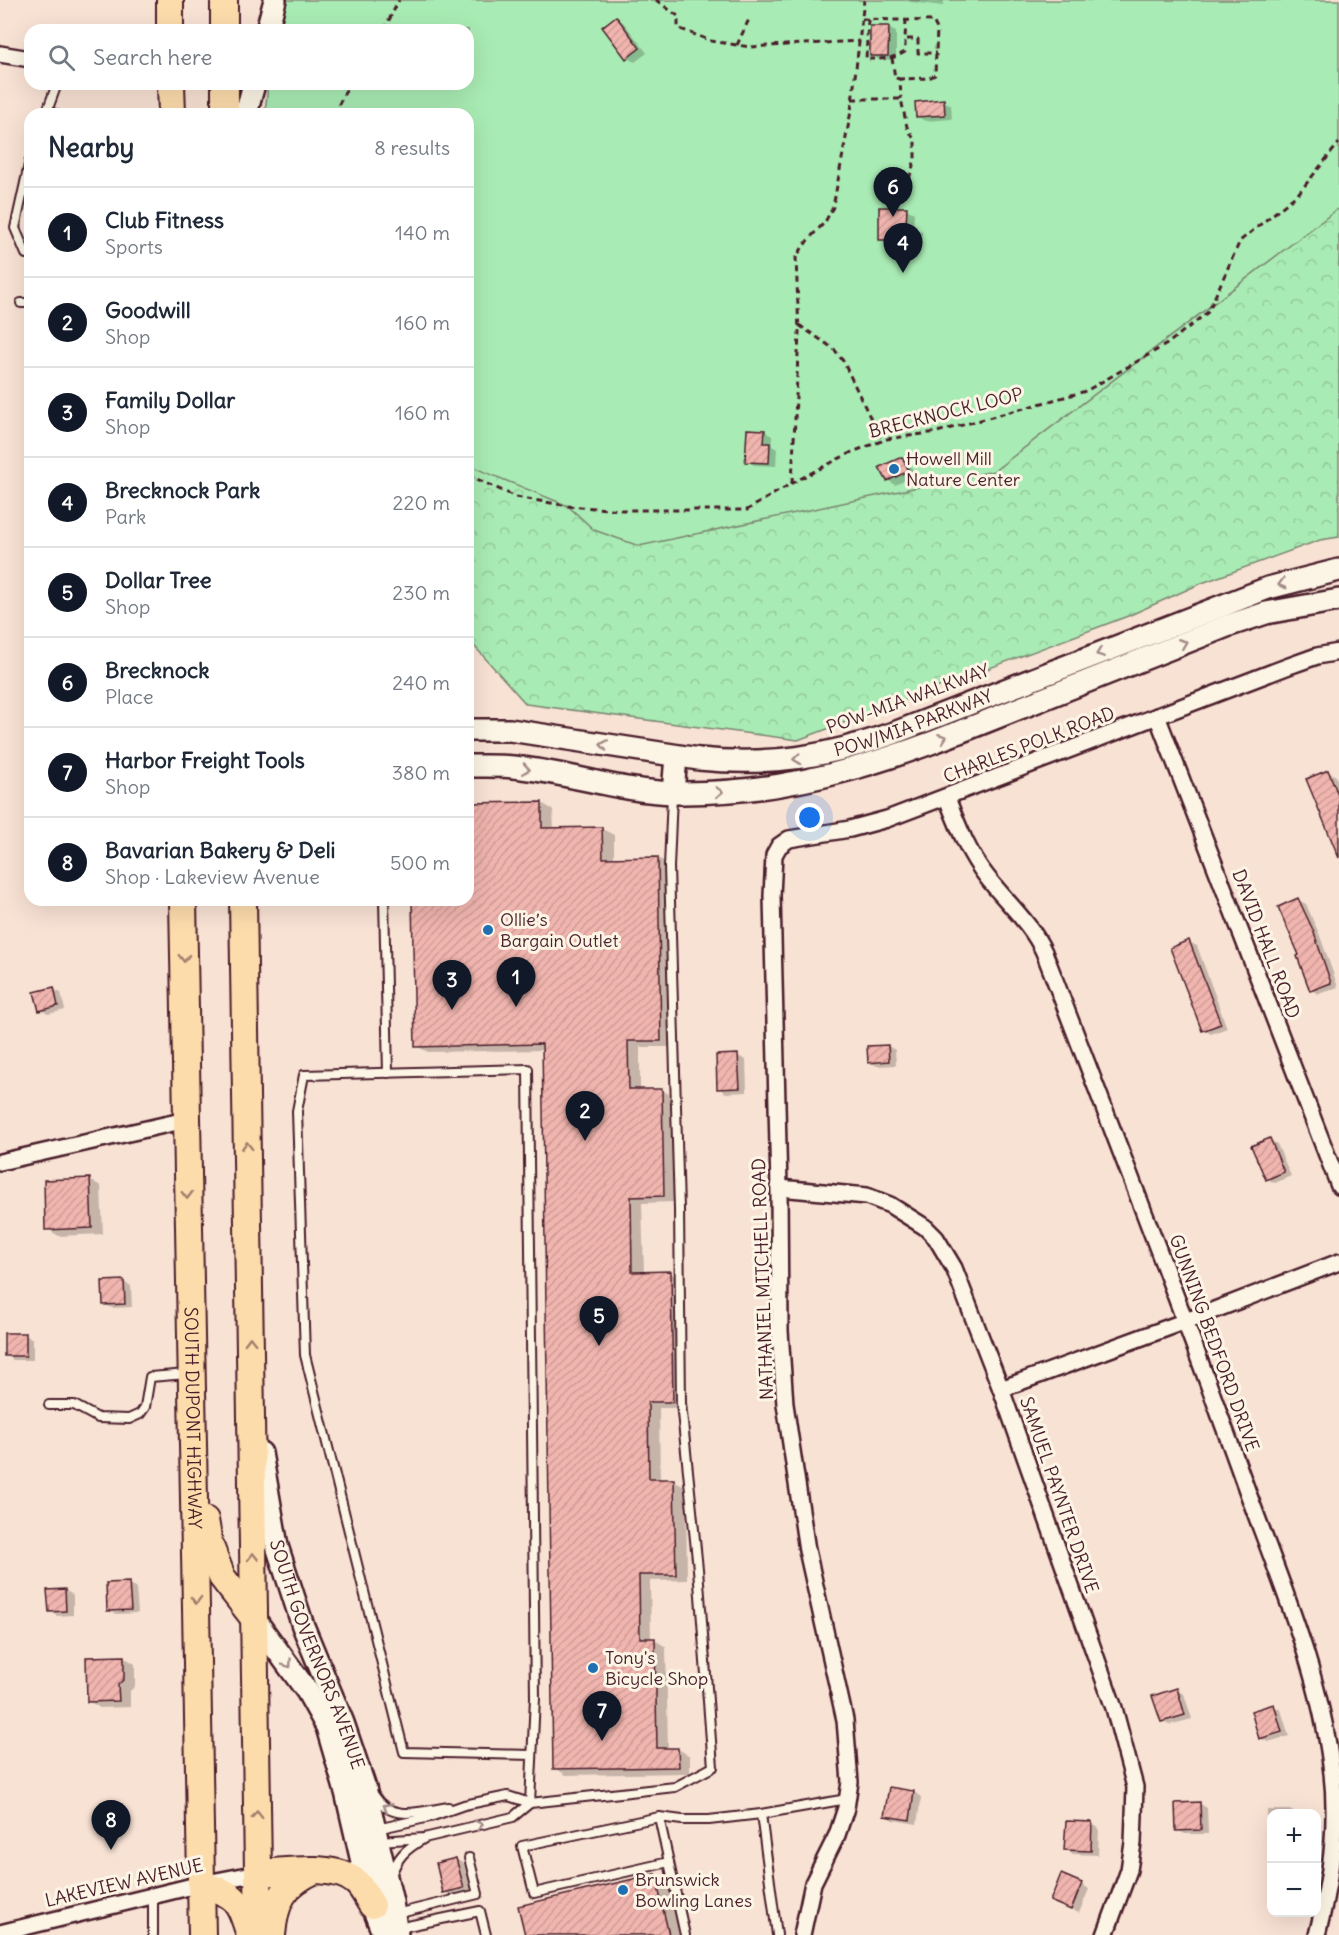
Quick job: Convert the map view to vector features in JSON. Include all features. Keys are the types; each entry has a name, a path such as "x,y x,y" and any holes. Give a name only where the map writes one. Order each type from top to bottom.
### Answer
{"highway":[{"path":"170,0 170,24"},
{"path":"224,0 224,24"},
{"path":"171,90 172,108"},
{"path":"225,90 225,108"},
{"name":"SOUTH DUPONT HIGHWAY","path":"183,906 202,1935"},
{"path":"243,906 259,1935"},
{"path":"194,1458 209,1543 216,1563 222,1577 253,1617"},
{"path":"258,1873 315,1870 344,1874 356,1881 389,1917"},
{"path":"272,1935 278,1906 289,1886 315,1870"},
{"path":"201,1884 235,1898 241,1908 250,1935"}],"main road":[{"path":"269,24 275,0"},
{"path":"248,108 252,90"},
{"name":"POW/MIA PARKWAY","path":"474,730 510,730 716,761 754,762 807,758 862,745 1258,592 1339,570"},
{"name":"POW/MIA PARKWAY","path":"474,766 522,768 614,786 673,793 739,791 789,785 841,773 937,741 1227,626 1266,613 1339,600"},
{"path":"673,793 676,756"},
{"name":"SOUTH GOVERNORS AVENUE","path":"251,1372 264,1474 277,1546 303,1626 343,1723 365,1788 370,1837 389,1917"},
{"name":"SOUTH GOVERNORS AVENUE","path":"253,1617 307,1690 327,1728 346,1792 370,1837"}],"street":[{"path":"0,54 24,58"},
{"name":"CHARLES POLK ROAD","path":"772,896 774,855 779,846 789,839 869,825 947,798 1317,656 1339,652"},
{"name":"DAVID HALL ROAD","path":"1157,716 1339,1186"},
{"name":"GUNNING BEDFORD DRIVE","path":"947,798 972,857 1040,943 1186,1321 1299,1637 1322,1713 1331,1767 1334,1825 1327,1895 1317,1935"},
{"name":"NATHANIEL MITCHELL ROAD","path":"772,896 780,1331 785,1404 807,1550 845,1720 850,1782 848,1799 837,1835 813,1883 802,1935"},
{"path":"0,1161 186,1120"},
{"name":"SAMUEL PAYNTER DRIVE","path":"779,1188 867,1196 890,1204 925,1227 936,1238 954,1268 1001,1389 1114,1708 1134,1787 1133,1843 1129,1870 1105,1935"},
{"path":"1001,1389 1339,1262"},
{"name":"LAKEVIEW AVENUE","path":"0,1933 48,1925 201,1884 258,1873"}],"lane":[{"path":"48,108 55,90"},
{"path":"24,187 15,228 24,249"},
{"path":"354,1754 378,1802 393,1812 414,1812 508,1796 530,1803 675,1787 713,1767 698,1569 681,1403 679,1209 669,867 673,793"},
{"path":"384,906 388,1073"},
{"path":"370,1837 424,1838 513,1817 530,1803 535,1698 528,1069 304,1075 297,1111 305,1355 404,1752 532,1755"},
{"path":"49,1405 74,1405 98,1418 129,1419 140,1414 145,1407 150,1377 192,1374"},
{"path":"669,1862 534,1893 522,1846 659,1817 709,1820 761,1814 848,1799"},
{"path":"370,1837 464,1805"},
{"path":"761,1814 777,1935"},
{"path":"659,1817 685,1935"},
{"path":"389,1917 395,1865 403,1852 424,1838"},
{"path":"389,1917 478,1894 469,1858"},
{"path":"153,1896 153,1935"},
{"path":"389,1917 480,1911 486,1935"}],"path":[{"path":"387,24 399,0"},
{"path":"656,0 678,15 678,28 711,41 750,47 859,41"},
{"path":"792,483 799,325 796,256 825,222 833,207 852,99 864,0"},
{"path":"737,45 750,17"},
{"path":"862,19 933,21 937,29 935,75 929,78 895,78 892,58"},
{"path":"868,20 866,59 892,58 905,52 906,21"},
{"path":"905,39 918,39 918,53 936,53"},
{"path":"900,79 901,99 907,127 915,141 915,159 909,178"},
{"path":"337,108 346,90"},
{"path":"852,99 901,99"},
{"name":"BRECKNOCK LOOP","path":"474,478 516,497 567,506 623,510 747,510 792,483 852,452 882,442 937,432 1086,391 1167,344 1208,312 1240,241 1298,194 1339,143"},
{"path":"799,325 839,355 882,442"}],"green space":[{"path":"287,0 1339,0 1339,432 474,621 474,108 266,108 267,90 474,90 474,24 281,24"},
{"path":"1339,208 1339,537 1320,540 1202,583 1128,616 798,740 526,704 474,646 474,467 568,506 594,530 639,546 994,471"}],"building":[{"path":"616,16 640,48 626,59 602,27"},
{"path":"870,26 889,26 888,56 870,56"},
{"path":"944,99 945,115 916,117 915,102"},
{"path":"879,207 907,207 906,227 915,227 915,240 879,240"},
{"path":"747,429 765,430 764,443 770,443 769,463 745,462"},
{"name":"Howell Mill Nature Center","path":"902,457 909,471 887,481 879,467"},
{"path":"1328,770 1339,797 1339,858 1306,779"},
{"path":"542,802 542,828 602,827 603,858 658,857 661,1041 628,1041 629,1089 662,1089 664,1196 631,1197 632,1272 671,1271 673,1402 648,1402 649,1479 674,1479 676,1575 639,1575 640,1638 655,1638 657,1748 678,1748 679,1767 553,1769 542,1044 415,1047 412,906 474,906 474,803"},
{"path":"1298,898 1313,930 1331,983 1310,991 1297,956 1299,955 1278,907"},
{"path":"1189,940 1221,1024 1202,1031 1170,948"},
{"path":"54,987 58,1006 39,1011 34,992"},
{"path":"888,1045 889,1061 868,1063 867,1046"},
{"path":"738,1054 740,1088 717,1089 716,1055"},
{"path":"1270,1138 1284,1172 1266,1180 1251,1146"},
{"path":"90,1178 92,1228 45,1230 44,1180"},
{"path":"124,1280 125,1304 103,1305 102,1281"},
{"path":"4,1333 26,1333 26,1356 4,1356"},
{"path":"129,1582 131,1610 107,1611 106,1583"},
{"path":"65,1589 66,1611 49,1612 47,1590"},
{"path":"124,1656 124,1679 118,1685 119,1701 87,1702 86,1657"},
{"path":"1177,1688 1185,1715 1161,1722 1152,1696"},
{"path":"1274,1704 1282,1732 1259,1739 1251,1711"},
{"path":"889,1787 914,1791 910,1820 884,1816"},
{"path":"1200,1802 1201,1830 1176,1831 1175,1803"},
{"path":"1066,1821 1092,1822 1091,1851 1064,1850"},
{"path":"456,1858 464,1888 443,1893 436,1863"},
{"name":"Brunswick Bowling Lanes","path":"655,1874 669,1935 525,1935 518,1906"},
{"path":"1061,1874 1082,1883 1071,1910 1050,1901"}],"place":[{"name":"Brecknock","path":"893,217"},
{"name":"Brecknock Park","path":"903,273"},
{"name":"Howell Mill Nature Center","path":"894,469"},
{"name":"Ollie’s Bargain Outlet","path":"488,930"},
{"name":"Club Fitness","path":"516,1007"},
{"name":"Family Dollar","path":"452,1010"},
{"name":"Goodwill","path":"585,1141"},
{"name":"Dollar Tree","path":"599,1346"},
{"name":"Tony's Bicycle Shop","path":"593,1668"},
{"name":"Harbor Freight Tools","path":"602,1741"},
{"name":"Bavarian Bakery & Deli","path":"111,1850"},
{"name":"Brunswick Bowling Lanes","path":"623,1890"}]}
